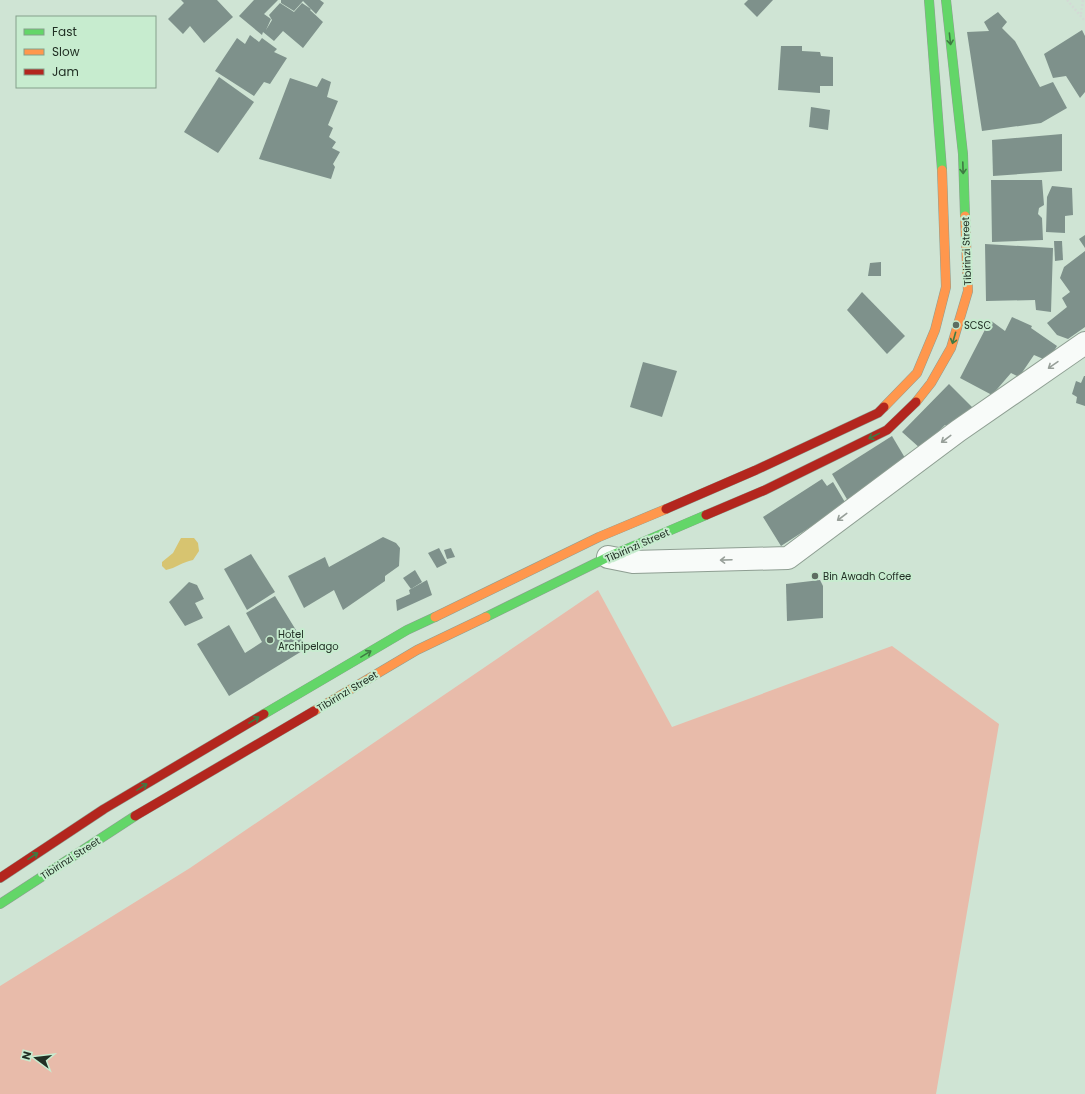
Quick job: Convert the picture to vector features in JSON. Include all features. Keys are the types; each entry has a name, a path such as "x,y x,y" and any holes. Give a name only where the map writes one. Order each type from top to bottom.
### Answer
{"street":[{"path":"0,878 104,809 407,630 599,537 756,470 878,413 883,409 917,373 935,330 946,287 942,154 929,0"},
{"name":"Tibirinzi Street","path":"0,904 115,828 417,650 608,557 765,490 887,430 910,409 931,383 951,348 968,291 963,154 946,0"},
{"path":"608,557 633,562 788,558 958,431 1085,343"}],"path":[{"path":"1067,0 1085,21"},
{"path":"1081,15 1083,0"}],"shaded area":[{"path":"181,538 194,538 198,543 199,551 193,560 166,570 162,566 162,562 173,553"},
{"path":"598,590 672,727 892,646 999,724 936,1094 0,1094 0,986 190,868"}],"building":[{"path":"181,0 217,0 233,17 204,43 190,26 183,34 168,19 184,3"},
{"path":"254,0 278,0 264,14 271,19 266,30 272,20 269,15 280,3 294,12 302,3 311,9 310,10 323,22 303,48 283,31 274,41 263,32 262,35 239,16"},
{"path":"281,0 320,0 324,3 316,14 303,1 294,11 281,3"},
{"path":"748,0 773,0 757,17 744,4"},
{"path":"998,12 1007,22 1002,28 1015,41 1040,87 1053,82 1067,108 1041,123 982,131 967,32 989,31 984,22"},
{"path":"1082,30 1085,36 1085,92 1080,98 1066,76 1053,78 1044,54"},
{"path":"250,35 259,42 262,38 277,49 274,52 287,58 270,84 264,82 254,96 215,71 237,38 245,44"},
{"path":"781,46 802,46 802,51 820,52 821,56 833,57 833,86 820,86 820,93 778,90"},
{"path":"219,77 254,102 218,153 184,132"},
{"path":"290,78 317,87 322,78 331,82 327,97 338,101 328,125 333,128 329,137 336,142 332,148 340,152 333,164 335,167 331,179 259,159"},
{"path":"811,107 830,110 828,130 809,127"},
{"path":"1062,134 1062,171 993,176 992,140"},
{"path":"991,180 1042,180 1044,205 1039,208 1038,214 1042,218 1043,240 992,242"},
{"path":"1052,186 1072,188 1073,215 1065,216 1065,233 1046,232 1047,197"},
{"path":"1085,235 1085,248 1079,239"},
{"path":"1054,241 1062,241 1063,260 1055,261"},
{"path":"985,244 1053,248 1051,312 1036,310 1035,300 986,301"},
{"path":"1085,251 1085,327 1068,339 1057,335 1047,323 1067,307 1062,298 1070,292 1060,278 1064,267"},
{"path":"881,262 881,276 868,276 870,263"},
{"path":"862,292 905,336 887,354 847,310"},
{"path":"1012,317 1032,326 1031,328 1057,346 1048,361 1034,355 1019,377 1011,373 992,395 960,378 990,320 1005,331"},
{"path":"643,362 677,371 662,417 630,407"},
{"path":"1084,376 1085,406 1076,403 1077,397 1072,394 1076,381 1081,383"},
{"path":"949,384 974,409 950,428 945,425 921,449 902,432"},
{"path":"892,436 908,463 851,506 832,474"},
{"path":"822,479 827,486 833,482 846,504 781,546 763,517"},
{"path":"383,537 396,543 400,548 399,566 385,576 385,581 343,610 334,590 304,608 288,576 325,557 329,567"},
{"path":"439,548 447,563 437,568 428,553"},
{"path":"451,548 455,557 447,559 444,550"},
{"path":"251,554 275,592 247,610 224,569"},
{"path":"415,570 422,582 411,589 403,578"},
{"path":"427,580 432,595 397,611 396,600 410,594 409,590"},
{"path":"820,580 823,586 823,618 787,621 786,584"},
{"path":"189,582 197,585 204,599 195,603 203,618 185,626 169,602"},
{"path":"275,596 307,648 229,696 197,644 229,625 245,653 262,642 246,613"}],"traffic: fast":[{"path":"929,0 942,170"},
{"path":"946,0 963,154 965,216"},
{"path":"486,617 608,557 706,515"},
{"path":"264,714 407,630 435,617"},
{"path":"0,904 135,816"}],"traffic: slow":[{"path":"884,407 917,373 935,330 946,287 942,170"},
{"path":"916,402 931,383 951,348 968,291 965,216"},
{"path":"435,617 599,537 666,509"},
{"path":"314,711 417,650 486,617"}],"traffic: jam":[{"path":"706,515 765,490 887,430 916,402"},
{"path":"666,509 756,470 878,413 884,407"},
{"path":"135,816 314,711"},
{"path":"0,878 104,809 264,714"}],"place":[{"name":"SCSC","path":"956,325"},
{"name":"Bin Awadh Coffee","path":"815,576"},
{"name":"Hotel Archipelago","path":"270,640"}]}
